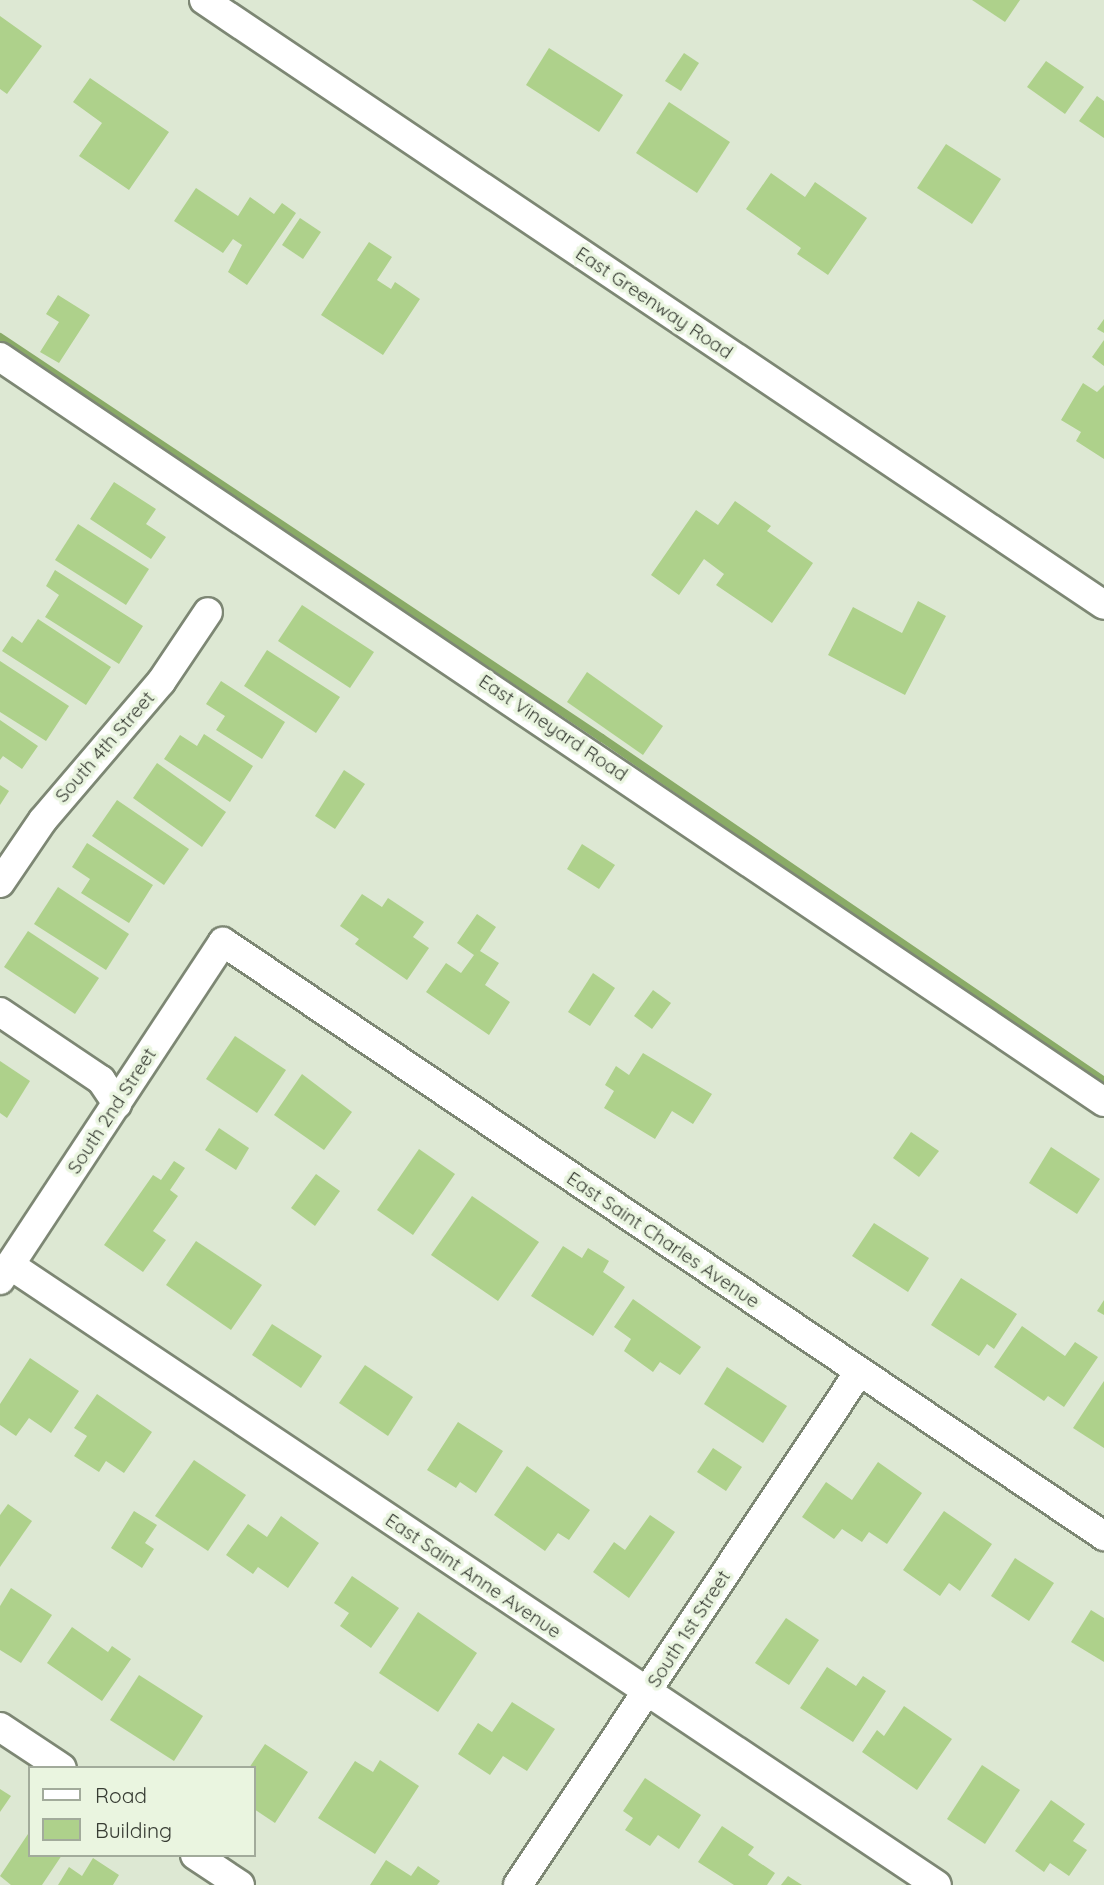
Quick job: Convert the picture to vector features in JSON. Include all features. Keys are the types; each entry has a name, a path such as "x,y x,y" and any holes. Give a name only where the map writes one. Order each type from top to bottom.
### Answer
{"street":[{"name":"East Greenway Road","path":"204,0 1104,605"},
{"name":"East Vineyard Road","path":"0,357 1104,1102"},
{"name":"South 4th Street","path":"0,883 43,820 161,682 208,612"},
{"name":"South 2nd Street","path":"5,1273 223,942"},
{"name":"East Saint Charles Avenue","path":"223,942 1104,1536"},
{"path":"0,1012 101,1080 117,1104"},
{"name":"East Saint Anne Avenue","path":"5,1273 647,1692 937,1885"},
{"name":"South 1st Street","path":"517,1885 859,1371"},
{"path":"0,1727 59,1766"},
{"path":"198,1857 240,1885"}],"building":[{"path":"972,0 1020,0 1005,22"},
{"path":"0,16 42,46 7,94 0,89"},
{"path":"549,48 623,95 599,132 526,85"},
{"path":"684,53 699,63 681,91 665,81"},
{"path":"1046,61 1084,87 1065,114 1027,87"},
{"path":"90,78 169,132 129,190 79,156 102,123 73,102"},
{"path":"1097,96 1104,101 1104,138 1079,121"},
{"path":"669,102 730,142 697,193 636,153"},
{"path":"946,144 1001,179 972,224 917,188"},
{"path":"771,173 805,197 815,182 867,218 828,275 797,254 801,248 746,209"},
{"path":"196,188 238,216 250,197 274,214 282,203 296,213 247,285 228,272 242,245 233,239 223,253 174,221"},
{"path":"300,218 321,232 303,259 282,245"},
{"path":"369,242 392,257 377,280 391,289 395,282 420,299 383,355 321,315"},
{"path":"58,295 90,315 59,363 40,352 59,322 46,314"},
{"path":"1104,319 1104,333 1097,329"},
{"path":"1104,340 1104,366 1092,357"},
{"path":"1083,383 1097,392 1104,385 1104,459 1076,441 1081,432 1061,420"},
{"path":"114,482 156,509 146,524 166,537 151,559 90,519"},
{"path":"735,501 771,526 767,531 813,563 772,623 716,585 724,574 704,559 679,595 651,575 696,510 718,525"},
{"path":"78,524 149,569 126,605 55,560"},
{"path":"55,570 143,626 119,664 45,617 59,595 46,586"},
{"path":"918,601 946,616 905,695 828,655 853,607 902,633"},
{"path":"302,605 374,652 350,688 278,641"},
{"path":"38,619 111,667 86,705 2,651 12,636 22,643"},
{"path":"267,650 340,697 316,733 244,686"},
{"path":"0,661 69,706 46,741 0,712"},
{"path":"587,672 663,726 643,755 567,702"},
{"path":"221,681 285,722 262,759 216,730 225,716 206,704"},
{"path":"0,720 38,746 22,769 3,756 0,760"},
{"path":"204,734 253,766 230,802 164,759 180,735 197,746"},
{"path":"157,763 226,812 202,847 133,798"},
{"path":"344,770 365,784 335,829 315,816"},
{"path":"0,785 9,791 0,805"},
{"path":"117,800 189,849 164,885 92,836"},
{"path":"87,843 153,885 129,923 81,893 90,879 72,867"},
{"path":"582,844 615,865 599,889 567,869"},
{"path":"58,887 129,934 106,970 34,924"},
{"path":"362,894 382,907 388,898 424,922 413,937 429,948 407,980 355,944 359,939 340,926"},
{"path":"477,914 496,927 480,951 499,963 485,985 510,1002 489,1035 426,992 446,963 461,973 474,955 457,943"},
{"path":"28,931 99,978 75,1014 4,967"},
{"path":"593,973 615,988 590,1026 568,1012"},
{"path":"653,990 671,1003 652,1029 634,1016"},
{"path":"235,1036 286,1070 257,1113 206,1079"},
{"path":"643,1053 712,1094 693,1124 672,1111 655,1139 604,1108 614,1091 605,1085 616,1066 629,1075"},
{"path":"0,1061 30,1081 7,1118 0,1113"},
{"path":"302,1074 352,1112 324,1150 274,1115"},
{"path":"219,1128 249,1148 236,1170 205,1150"},
{"path":"911,1132 939,1151 919,1177 893,1158"},
{"path":"1051,1147 1100,1179 1077,1214 1029,1183"},
{"path":"419,1149 455,1174 413,1235 377,1210"},
{"path":"174,1161 185,1168 170,1190 178,1196 153,1231 166,1240 143,1272 104,1245 153,1175 161,1180"},
{"path":"316,1174 340,1191 315,1226 291,1208"},
{"path":"472,1196 539,1242 498,1301 431,1255"},
{"path":"874,1223 929,1258 908,1292 852,1256"},
{"path":"196,1241 262,1285 231,1330 166,1285"},
{"path":"563,1246 582,1258 588,1248 609,1261 603,1272 625,1287 593,1336 531,1296"},
{"path":"961,1278 1017,1314 994,1349 987,1344 979,1356 931,1325"},
{"path":"633,1299 701,1347 680,1375 660,1362 653,1372 624,1351 631,1339 614,1327"},
{"path":"1104,1300 1104,1315 1097,1311"},
{"path":"272,1324 322,1356 301,1388 252,1355"},
{"path":"1022,1326 1065,1356 1075,1342 1098,1357 1064,1407 1048,1396 1044,1401 994,1367"},
{"path":"30,1358 79,1391 51,1433 29,1418 16,1436 0,1425 0,1404"},
{"path":"365,1365 413,1397 388,1436 339,1403"},
{"path":"727,1367 787,1406 763,1443 704,1404"},
{"path":"1104,1381 1104,1448 1073,1428"},
{"path":"97,1394 152,1432 124,1473 106,1461 99,1472 74,1456 87,1436 74,1428"},
{"path":"458,1422 503,1451 476,1493 460,1482 456,1488 427,1470"},
{"path":"713,1448 742,1467 726,1491 697,1472"},
{"path":"194,1460 246,1495 208,1551 155,1516"},
{"path":"878,1462 922,1493 887,1544 869,1532 862,1542 842,1529 834,1539 802,1517 826,1482 852,1500"},
{"path":"527,1466 590,1510 569,1540 558,1533 545,1551 494,1515"},
{"path":"8,1504 32,1521 0,1567 0,1515"},
{"path":"134,1511 157,1525 145,1543 154,1549 142,1568 111,1548"},
{"path":"944,1511 992,1544 960,1591 949,1583 940,1596 903,1570"},
{"path":"650,1515 675,1532 629,1598 593,1572 614,1542 625,1550"},
{"path":"281,1516 319,1543 288,1588 258,1567 253,1574 226,1555 248,1524 267,1537"},
{"path":"1015,1558 1054,1583 1029,1621 991,1596"},
{"path":"352,1576 399,1608 371,1648 340,1626 349,1613 334,1603"},
{"path":"11,1588 52,1615 21,1663 0,1650 0,1606"},
{"path":"1091,1610 1104,1618 1104,1662 1071,1642"},
{"path":"418,1612 477,1653 438,1712 379,1673"},
{"path":"786,1618 819,1640 789,1685 755,1663"},
{"path":"72,1627 108,1652 112,1646 131,1659 102,1701 47,1663"},
{"path":"827,1667 856,1686 863,1676 886,1691 853,1742 800,1708"},
{"path":"139,1675 203,1716 174,1761 110,1720"},
{"path":"512,1702 555,1729 527,1771 503,1756 490,1775 458,1754 478,1723 492,1732"},
{"path":"904,1706 952,1739 917,1790 862,1752 877,1730 884,1736"},
{"path":"265,1744 308,1772 275,1823 256,1810 256,1766 250,1766"},
{"path":"380,1760 419,1786 375,1854 318,1818 355,1761 373,1772"},
{"path":"982,1765 1020,1790 985,1844 947,1819"},
{"path":"645,1778 701,1815 679,1849 658,1835 650,1846 625,1830 633,1818 623,1811"},
{"path":"0,1789 11,1796 0,1812"},
{"path":"1051,1800 1085,1824 1073,1841 1087,1850 1069,1876 1050,1863 1044,1872 1015,1851"},
{"path":"722,1826 754,1847 748,1855 775,1873 767,1885 734,1885 698,1862"},
{"path":"28,1834 28,1857 61,1857 42,1885 11,1885 0,1876"},
{"path":"93,1858 119,1875 113,1885 58,1885 69,1867 82,1876"},
{"path":"386,1860 411,1876 418,1866 440,1881 437,1885 370,1885"},
{"path":"788,1876 802,1885 781,1885"}],"waterway":[{"path":"0,337 602,738 1104,1081"}]}
